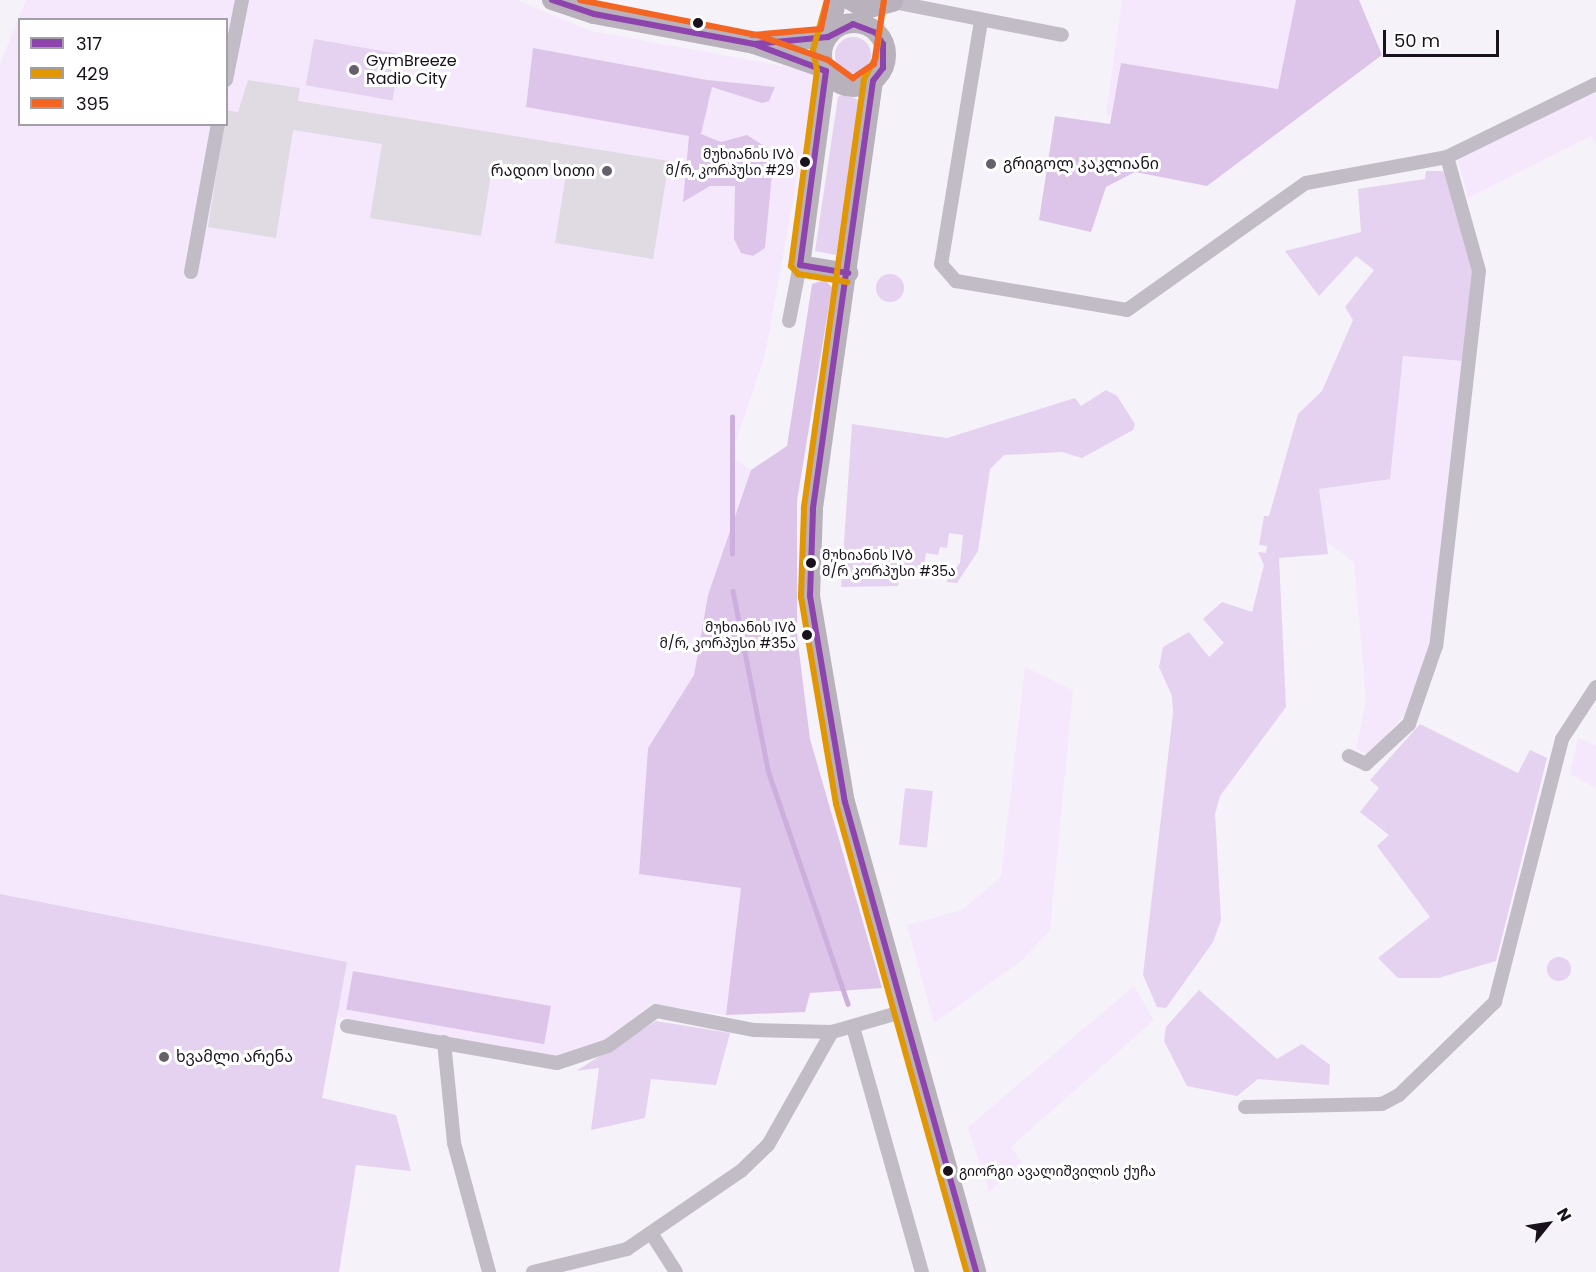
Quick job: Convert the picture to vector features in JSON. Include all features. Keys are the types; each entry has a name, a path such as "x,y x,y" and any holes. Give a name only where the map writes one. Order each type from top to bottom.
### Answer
{"street":[{"path":"228,70 242,0"},
{"path":"552,0 602,16 754,44 825,70 853,87 873,81"},
{"path":"789,321 800,265 825,70 822,52 829,35 836,0"},
{"path":"849,0 866,9 893,1 981,21 1062,34"},
{"path":"893,1 883,44 883,68 873,81 848,273 813,510 810,596 845,802 901,1012 976,1272"},
{"path":"981,21 941,264 956,282 1127,310 1306,183 1447,157 1596,84"},
{"path":"754,44 829,35 841,26 866,26 883,44"},
{"path":"191,272 218,126"},
{"path":"1349,756 1366,764 1409,724 1436,646 1479,271 1447,157"},
{"path":"800,265 848,273"},
{"path":"1245,1107 1382,1104 1399,1095 1495,1002 1562,739 1596,687"},
{"path":"347,1026 557,1063 608,1046 656,1011 754,1030 832,1032 853,1028 901,1012"},
{"path":"853,1028 922,1272"},
{"path":"533,1272 609,1257 651,1233 741,1171 768,1145 832,1032"},
{"path":"444,1042 454,1143 489,1272"},
{"path":"651,1233 676,1272"}],"shaded area":[{"path":"26,0 517,0 591,31 816,72 765,355 731,456 751,470 708,595 694,675 648,748 639,874 741,888 726,1015 651,1004 604,1043 565,1058 336,1016 346,962 0,894 0,64 18,20 18,126 228,126 228,18 19,18"},
{"path":"1122,0 1343,0 1255,137 1106,114"},
{"path":"1296,0 1359,0 1382,55 1207,186 1135,172 1106,187 1091,232 1039,220 1055,116 1110,124 1121,63 1278,89"},
{"path":"853,37 866,42 871,55 866,68 853,73 840,68 835,55 840,42"},
{"name":"GymBreeze Radio City","path":"314,39 401,54 393,101 306,85"},
{"path":"533,48 707,80 775,87 769,101 762,103 712,87 701,134 721,142 747,135 774,152 765,248 753,256 741,253 734,239 735,186 710,186 683,202 689,136 526,107"},
{"path":"845,93 860,101 836,255 815,251 838,97"},
{"path":"1596,93 1596,145 1591,136 1468,198 1457,156"},
{"path":"1426,171 1443,171 1449,180 1473,269 1463,361 1403,356 1390,479 1319,489 1328,554 1279,558 1286,707 1220,796 1215,814 1221,920 1213,942 1166,1008 1157,1007 1143,975 1173,713 1172,696 1159,667 1163,647 1189,632 1209,657 1224,643 1203,619 1222,602 1252,612 1264,565 1258,552 1266,553 1267,546 1259,545 1264,516 1269,516 1298,414 1322,391 1353,320 1345,307 1374,270 1356,256 1319,296 1285,251 1361,232 1358,189 1425,179"},
{"path":"890,274 900,278 904,288 900,298 890,302 880,298 876,288 880,278"},
{"path":"825,280 832,287 797,501 797,635 810,739 882,988 810,993 805,1012 726,1015 741,888 639,874 648,748 694,675 708,595 751,470 787,446 812,284"},
{"path":"1403,355 1463,361 1432,643 1417,700 1369,755 1356,749 1366,701 1354,562 1326,541 1319,489 1390,478"},
{"path":"1106,390 1117,396 1135,424 1133,430 1082,458 1062,452 1004,455 990,469 978,551 957,583 946,582 960,563 963,535 949,533 947,548 940,547 938,555 926,553 923,572 901,569 898,586 841,587 852,424 947,438 1075,398 1081,406"},
{"path":"1025,667 1073,690 1050,930 1021,961 934,1023 907,925 962,910 1001,877"},
{"path":"1420,724 1518,773 1530,750 1547,758 1496,961 1438,978 1398,978 1378,958 1430,917 1377,846 1389,835 1360,812 1379,788 1370,780"},
{"path":"1578,738 1596,745 1596,788 1570,774"},
{"path":"905,788 933,791 927,848 899,845"},
{"name":"ხვამლი არენა","path":"0,894 347,962 322,1098 396,1115 411,1171 356,1165 339,1272 0,1272"},
{"path":"1559,957 1567,961 1571,969 1567,977 1559,981 1551,977 1547,969 1551,961"},
{"path":"353,971 551,1006 544,1044 346,1009"},
{"path":"1134,986 1154,1020 1011,1147 1022,1162 989,1192 968,1127"},
{"path":"1199,990 1277,1059 1302,1044 1330,1065 1329,1085 1258,1079 1237,1096 1187,1086 1164,1041 1166,1027"},
{"path":"656,1021 730,1033 716,1085 651,1079 645,1118 591,1130 599,1068 576,1071"}],"building":[{"name":"რადიო სითი","path":"248,80 300,88 298,101 669,161 653,259 555,243 566,174 493,162 481,236 370,218 382,144 293,130 276,238 208,227 224,126 228,126 228,110 238,112"}],"waterway":[{"path":"732,417 732,554"},
{"path":"733,591 768,770 848,1004"}],"transit line":[{"name":"317","path":"552,0 594,14 754,44 828,37 853,24 876,33 883,44 883,68 873,81 813,510 810,596 845,802 976,1272"},
{"name":"395","path":"580,0 757,35 828,60 853,78 874,64 884,0"},
{"name":"429","path":"827,0 813,50 817,71 791,266 798,274 847,282"},
{"name":"395","path":"752,35 821,29 827,0"},
{"name":"429","path":"884,0 876,57 864,80 804,509 801,597 836,804 967,1272"},
{"name":"317","path":"754,44 826,71 800,265 848,273"}],"place":[{"name":"GymBreeze Radio City","path":"354,70"},
{"name":"მუხიანის IVბ მ/რ, კორპუსი #29","path":"805,162"},
{"name":"გრიგოლ კაკლიანი","path":"991,164"},
{"name":"რადიო სითი","path":"607,171"},
{"name":"მუხიანის IVბ მ/რ კორპუსი #35ა","path":"811,563"},
{"name":"მუხიანის IVბ მ/რ, კორპუსი #35ა","path":"807,635"},
{"name":"ხვამლი არენა","path":"164,1057"},
{"name":"გიორგი ავალიშვილის ქუჩა","path":"948,1171"}]}
